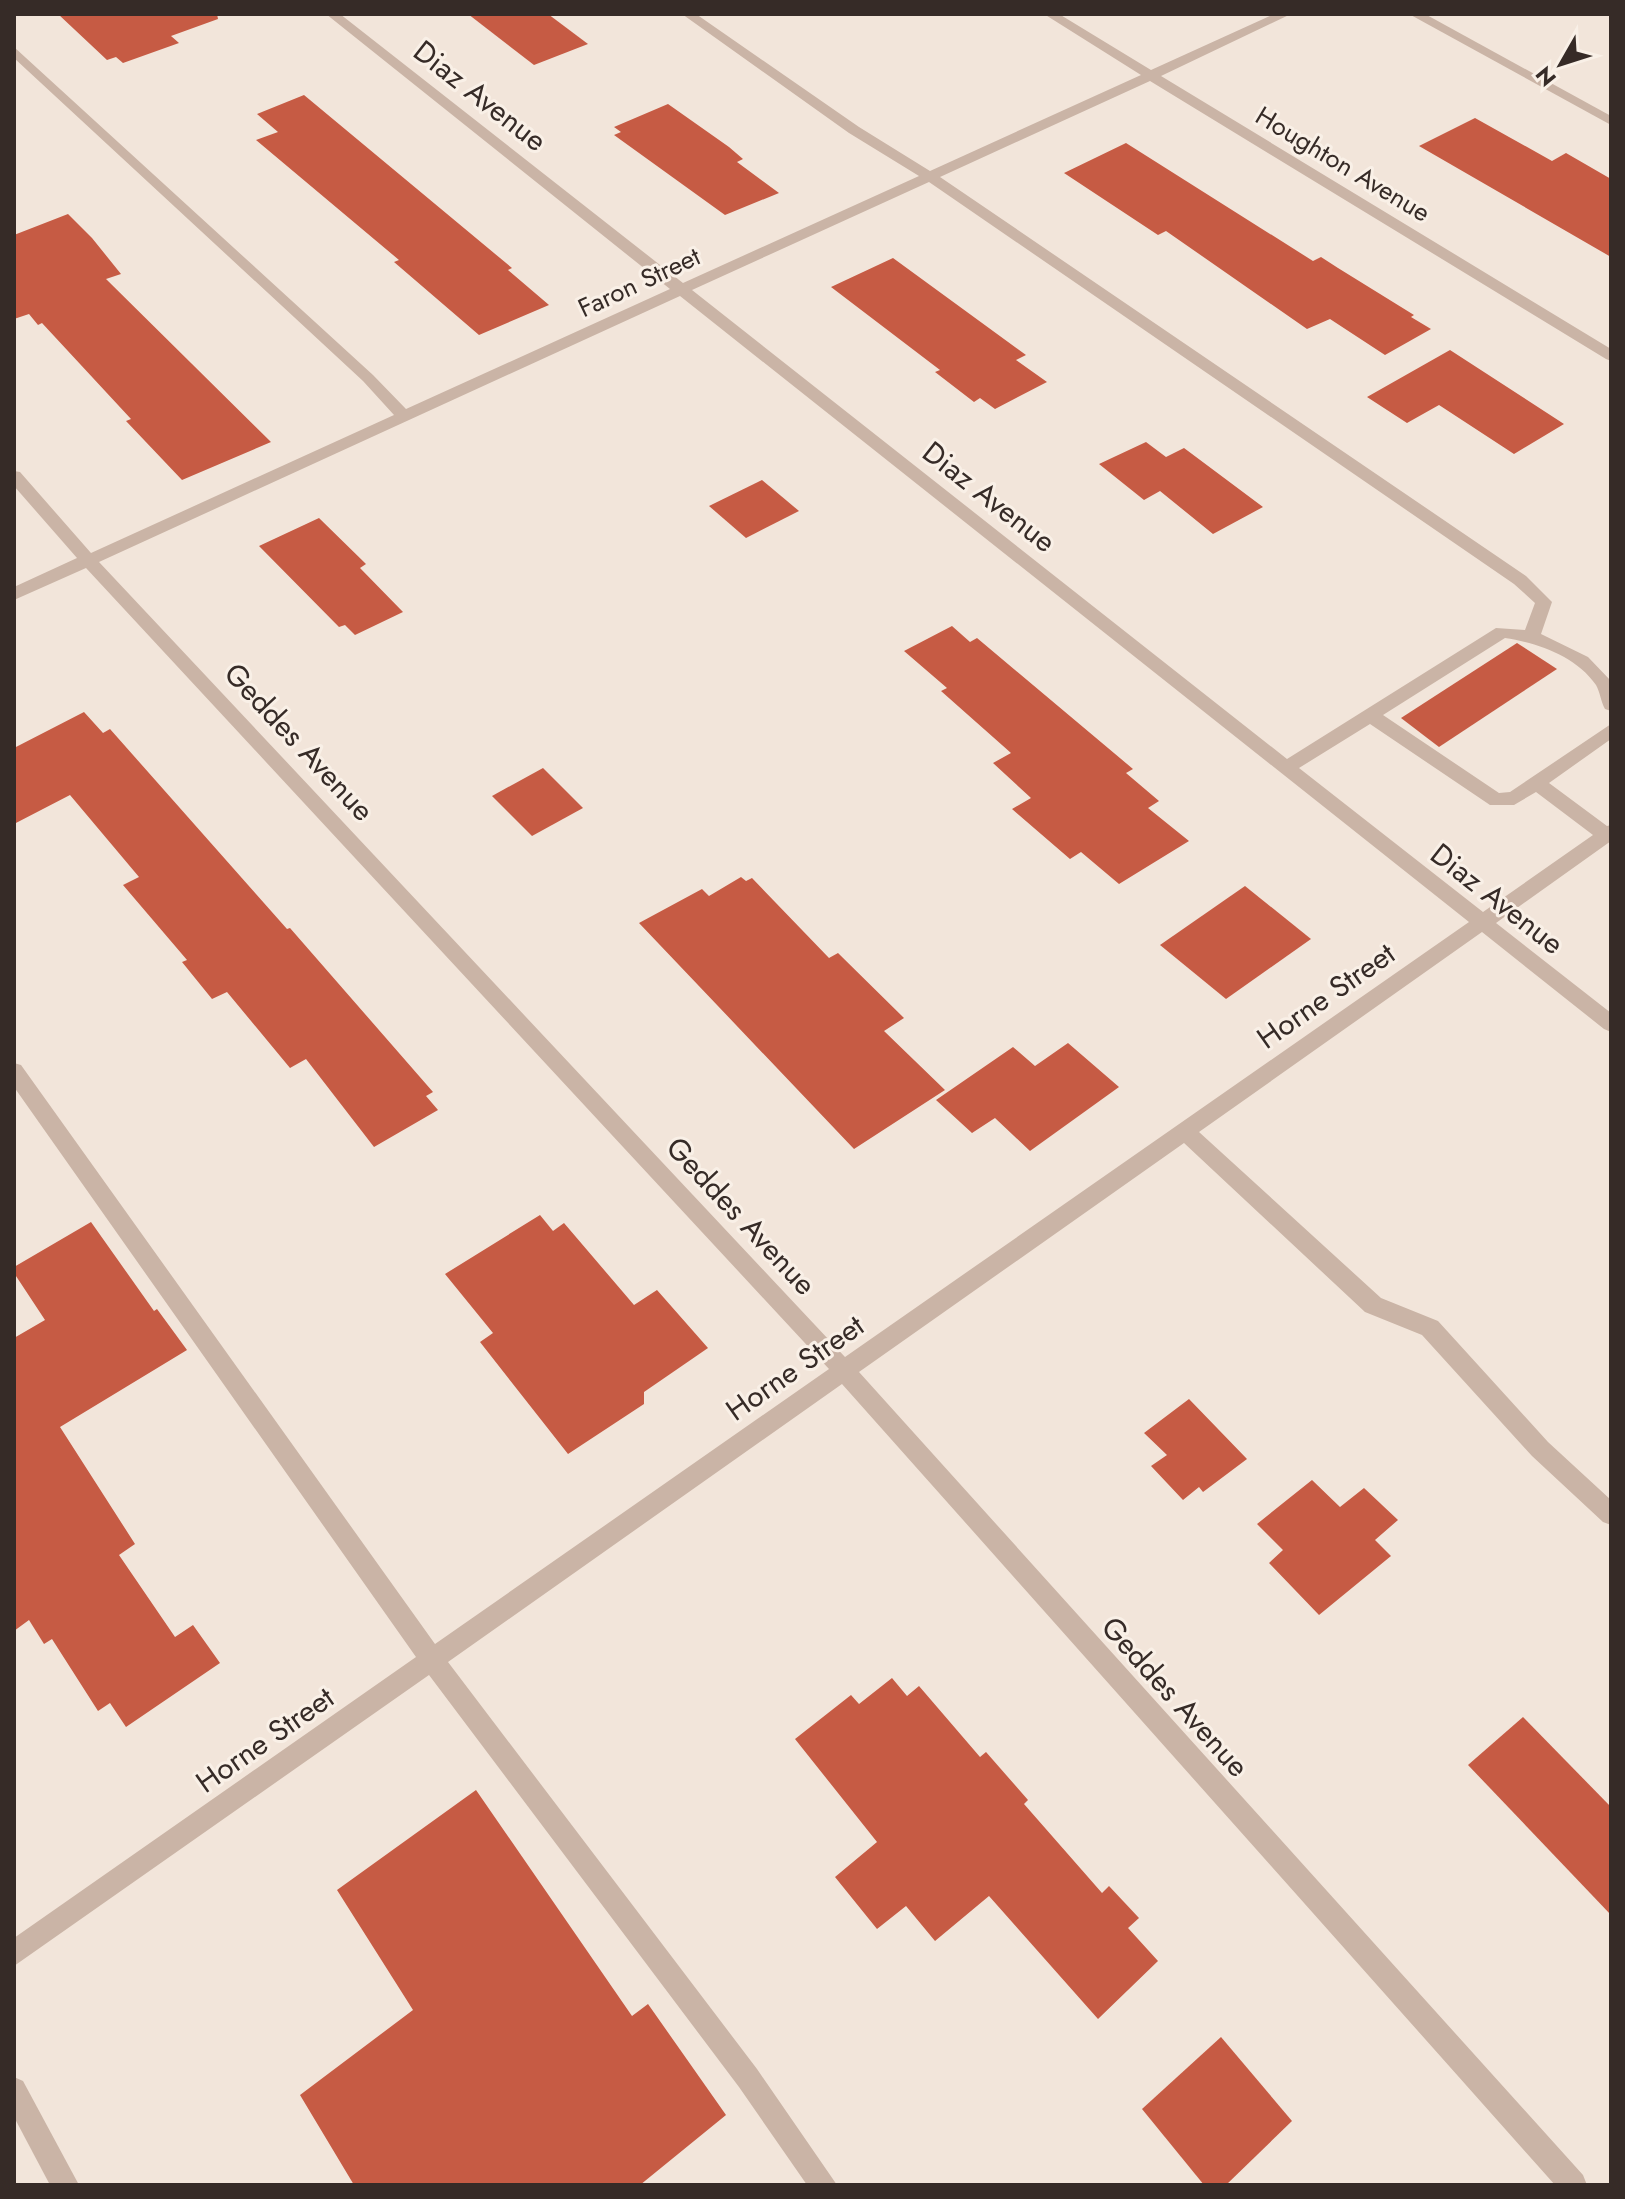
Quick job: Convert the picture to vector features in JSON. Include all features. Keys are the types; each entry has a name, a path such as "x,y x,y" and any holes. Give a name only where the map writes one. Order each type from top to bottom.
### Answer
{"street":[{"name":"Diaz Avenue","path":"332,14 1611,1024"},
{"path":"688,14 854,130 929,176 1520,580 1544,602 1532,635"},
{"name":"Houghton Avenue","path":"1050,14 1611,356"},
{"name":"Faron Street","path":"14,594 1285,14"},
{"path":"1415,14 1611,121"},
{"path":"14,51 368,378 404,416"},
{"name":"Geddes Avenue","path":"14,476 88,560 843,1372 1573,2185"},
{"path":"1286,768 1502,632 1532,635 1569,653 1604,682 1611,705"},
{"path":"1371,716 1496,800 1514,798 1538,784 1611,730"},
{"path":"1538,784 1609,834"},
{"name":"Horne Street","path":"14,1953 1609,834"},
{"path":"14,1071 432,1660 748,2078 823,2185"},
{"path":"1185,1131 1373,1305 1430,1328 1540,1449 1611,1515"},
{"path":"14,2090 65,2185"}],"building":[{"path":"58,14 217,14 218,19 171,36 179,43 123,63 116,57 107,60"},
{"path":"468,14 548,14 588,44 534,65"},
{"path":"304,95 512,268 508,270 549,305 479,335 394,262 399,260 256,140 278,132 257,114"},
{"path":"668,104 729,147 743,159 737,162 779,193 725,215 614,135 621,132 614,127"},
{"path":"1475,118 1552,161 1566,153 1611,179 1611,257 1419,146"},
{"path":"1126,143 1313,261 1321,257 1414,315 1411,317 1431,329 1385,355 1330,319 1307,329 1166,231 1158,235 1064,173"},
{"path":"68,214 121,274 106,279 271,442 182,480 126,421 131,419 42,323 38,325 29,314 14,319 14,235"},
{"path":"893,258 1026,355 1016,360 1047,382 995,409 980,398 974,402 935,372 940,370 831,287"},
{"path":"1450,350 1564,424 1514,454 1439,405 1407,423 1367,397"},
{"path":"1146,442 1166,457 1184,448 1263,507 1213,534 1160,491 1144,500 1099,464"},
{"path":"762,480 799,511 746,538 709,506"},
{"path":"319,518 366,564 360,568 403,612 355,635 345,625 339,627 259,546"},
{"path":"952,626 970,642 977,638 1133,769 1126,773 1159,801 1148,808 1189,841 1119,884 1081,852 1070,859 1012,809 1031,798 993,763 1011,753 941,691 947,688 904,651"},
{"path":"1517,643 1557,669 1439,747 1401,718"},
{"path":"84,712 103,733 110,729 287,929 290,928 433,1092 426,1096 438,1110 374,1147 306,1059 290,1068 227,992 212,999 182,962 187,960 123,885 139,877 70,795 14,824 14,748"},
{"path":"543,768 583,808 532,836 492,796"},
{"path":"741,877 746,881 752,878 829,958 838,953 904,1018 884,1031 945,1090 854,1149 639,923 702,889 709,896"},
{"path":"1245,886 1311,939 1226,999 1160,945"},
{"path":"1068,1043 1119,1087 1030,1151 995,1118 972,1133 936,1100 1013,1047 1035,1066"},
{"path":"540,1215 553,1231 564,1223 634,1305 657,1290 708,1348 644,1392 644,1404 568,1454 480,1342 493,1333 445,1274"},
{"path":"91,1222 154,1311 157,1309 187,1350 60,1427 135,1544 119,1555 175,1637 193,1625 220,1663 126,1727 110,1703 98,1711 52,1639 44,1644 29,1620 14,1631 14,1338 45,1320 14,1273 14,1267"},
{"path":"1189,1399 1247,1459 1203,1492 1199,1487 1183,1500 1151,1466 1167,1455 1144,1433"},
{"path":"1312,1480 1340,1507 1364,1488 1398,1520 1375,1540 1391,1556 1319,1615 1269,1563 1283,1550 1257,1524"},
{"path":"892,1678 907,1696 919,1686 980,1757 986,1752 1028,1800 1024,1804 1102,1893 1109,1886 1139,1918 1128,1928 1158,1961 1098,2019 989,1896 935,1941 906,1906 877,1929 835,1877 877,1842 795,1739 851,1695 859,1704"},
{"path":"1523,1717 1611,1807 1611,1915 1468,1765"},
{"path":"476,1790 632,2016 648,2004 726,2115 640,2185 354,2185 300,2095 413,2010 337,1890"},
{"path":"1221,2037 1292,2121 1226,2185 1204,2185 1142,2109"}]}
